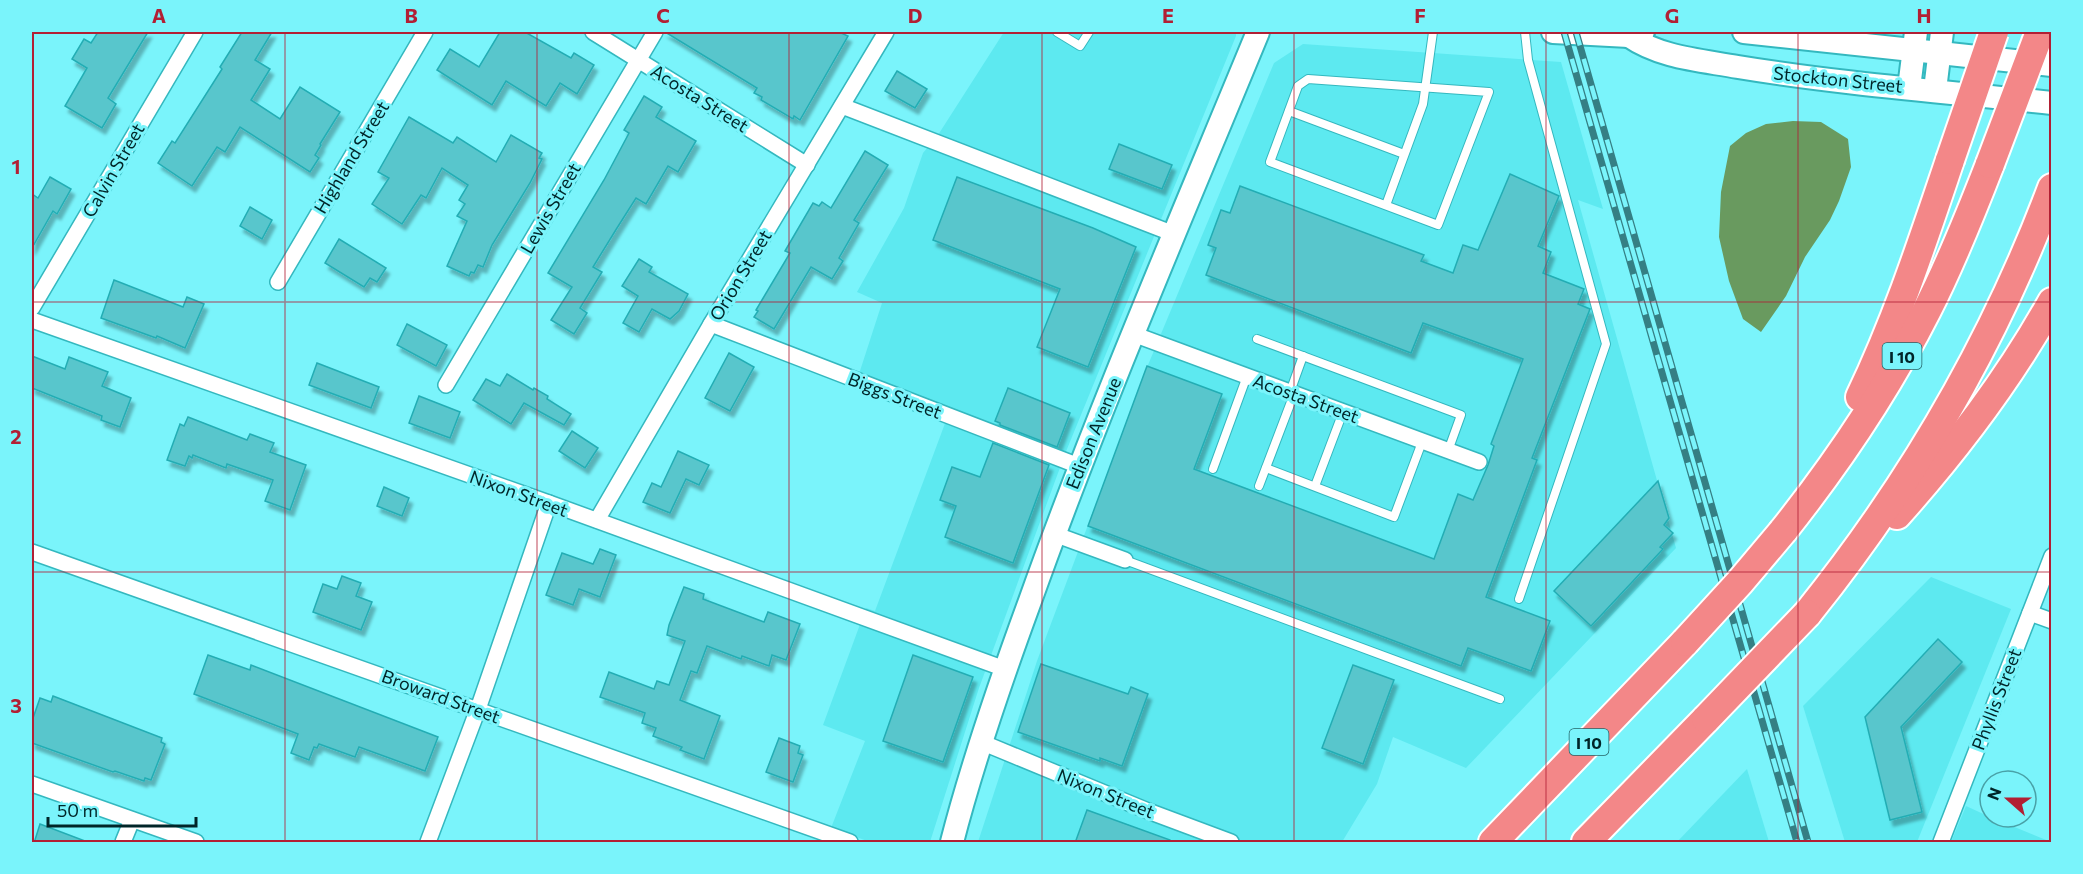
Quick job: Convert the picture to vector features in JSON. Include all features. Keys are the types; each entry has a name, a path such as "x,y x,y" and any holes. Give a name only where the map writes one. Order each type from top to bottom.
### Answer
{"highway":[{"path":"1784,531 1828,461 1878,357 1909,280 1994,32"},
{"name":"I 10","path":"1493,843 1685,642 1784,531 1835,463 1876,401 1909,344 1942,279 1990,164 2040,32"},
{"path":"1807,614 1875,523 1955,396 2006,299 2052,188"},
{"path":"1586,843 1807,614 1917,492 1956,446 2012,367 2052,302"}],"main road":[{"name":"Edison Avenue","path":"952,843 965,790 1005,669 1079,466 1258,32"},
{"name":"Stockton Street","path":"1553,32 1634,33 1647,47 1670,55 1767,72 2052,103"},
{"name":"Stockton Street","path":"1744,32 1941,42 2052,65"},
{"path":"1909,88 1915,41"},
{"path":"1935,90 1941,42"}],"street":[{"name":"Calvin Street","path":"32,309 195,32"},
{"name":"Highland Street","path":"278,282 425,32"},
{"name":"Acosta Street","path":"593,32 807,165"},
{"name":"Lewis Street","path":"446,385 654,32"},
{"name":"Orion Street","path":"597,520 886,32"},
{"path":"842,106 1174,234"},
{"name":"Nixon Street","path":"32,320 597,520 1005,669"},
{"name":"Biggs Street","path":"711,324 1079,466"},
{"name":"Acosta Street","path":"1133,334 1479,462"},
{"path":"428,843 478,709 549,503"},
{"path":"1054,534 1125,561"},
{"name":"Broward Street","path":"32,552 850,843"},
{"name":"Phyllis Street","path":"1941,843 2052,556"},
{"path":"2030,613 2052,621"},
{"name":"Nixon Street","path":"981,742 1231,843"},
{"path":"32,784 196,843"},
{"path":"123,843 132,820"}],"lane":[{"path":"1057,32 1080,46 1089,32"},
{"path":"1386,205 1423,104 1432,32"},
{"path":"1520,599 1606,344 1528,60 1525,32"},
{"path":"1308,79 1489,92 1438,225 1270,162 1289,111 1298,86 1308,79"},
{"path":"1289,111 1404,154"},
{"path":"1257,339 1461,415 1448,451"},
{"path":"1259,486 1303,356"},
{"path":"1212,469 1247,376"},
{"path":"1315,486 1343,412"},
{"path":"1266,468 1394,517 1422,442"},
{"path":"1125,561 1500,699"}],"shaded area":[{"path":"1004,32 1236,32 1236,36 1065,454 979,688 930,842 870,842 831,828 865,741 823,725 866,608 875,611 950,410 859,374 882,303 857,292 904,208 923,153 938,135"},
{"path":"1303,44 1561,62 1603,209 1578,200 1676,548 1466,768 1393,737 1377,784 1342,842 978,842 1037,661 1148,365 1274,63"},
{"path":"1793,121 1821,122 1848,139 1851,167 1830,220 1805,257 1786,296 1761,332 1743,319 1729,281 1719,237 1721,192 1730,146 1746,133 1766,124"},
{"path":"1931,577 2011,609 1917,842 1845,842 1803,706"},
{"path":"1747,769 1769,842 1677,842"},
{"path":"1966,806 1978,812 1978,829 2019,829 2051,842 1951,842"}],"building":[{"path":"98,32 148,32 108,98 116,104 102,128 65,106 87,68 72,59 84,39 91,43"},
{"path":"242,32 272,32 255,60 270,69 251,100 280,119 300,87 340,112 320,144 315,155 319,158 310,172 240,127 225,152 217,147 192,186 158,163 172,141 175,143 222,69 220,67"},
{"path":"500,32 525,32 571,58 574,53 594,65 577,94 560,83 546,106 506,81 492,105 437,70 450,49 479,67"},
{"path":"665,32 839,32 848,36 800,120 794,116 793,119 761,100 762,97 754,93 757,88"},
{"path":"897,71 927,89 915,108 885,91"},
{"path":"644,96 662,107 656,117 696,141 678,172 668,166 646,204 636,198 617,228 593,267 602,272 580,308 587,313 574,334 551,320 572,287 548,273 604,180 629,133 624,130"},
{"path":"409,117 453,143 457,137 496,162 511,135 542,153 539,158 542,159 530,183 492,245 483,267 478,265 474,273 471,272 469,276 447,266 467,221 457,216 465,204 459,200 468,185 442,168 426,198 421,195 402,224 372,204 389,178 378,172"},
{"path":"1119,144 1172,165 1162,189 1109,169"},
{"path":"865,151 888,165 854,220 859,223 839,258 843,261 832,279 811,267 774,329 754,317 790,253 785,251 813,203 819,206 822,202 831,208"},
{"path":"1510,174 1559,196 1538,246 1551,252 1543,273 1584,289 1578,304 1590,309 1532,458 1537,460 1486,597 1550,621 1531,671 1468,648 1461,666 1088,526 1147,366 1222,394 1194,469 1434,559 1458,494 1473,500 1488,465 1494,446 1491,444 1523,359 1423,323 1411,353 1206,275 1216,248 1208,245 1221,210 1230,213 1240,186 1424,255 1421,261 1453,273 1463,245 1478,250"},
{"path":"50,177 71,189 57,214 53,211 32,248 32,194 38,198"},
{"path":"957,177 1093,228 1136,247 1088,367 1037,347 1060,289 933,240"},
{"path":"250,207 272,220 262,239 240,226"},
{"path":"339,239 386,268 377,282 370,278 364,287 325,263"},
{"path":"639,259 652,267 649,272 688,294 679,311 670,319 652,309 639,332 623,323 638,296 622,286"},
{"path":"114,280 183,307 187,297 204,304 185,348 157,336 156,338 101,318"},
{"path":"407,324 447,345 436,366 397,345"},
{"path":"729,353 754,367 730,411 705,398"},
{"path":"32,356 65,369 69,357 108,372 102,386 131,398 120,427 101,420 102,416 32,388"},
{"path":"317,363 379,387 371,408 309,385"},
{"path":"507,374 533,390 534,388 548,396 547,399 571,414 564,425 524,403 511,424 473,400 486,379 500,386"},
{"path":"1008,388 1070,413 1057,447 995,421"},
{"path":"419,396 460,412 450,438 409,423"},
{"path":"188,417 247,440 250,434 274,443 270,452 306,465 290,510 265,501 273,480 227,464 226,468 193,455 192,458 189,456 185,466 167,460 180,424 184,426"},
{"path":"572,431 598,448 585,468 559,451"},
{"path":"993,443 1049,465 1013,563 945,537 956,506 940,500 952,467 980,477"},
{"path":"678,451 709,465 699,485 686,479 670,513 643,502 652,483 661,487"},
{"path":"1658,481 1669,518 1664,525 1673,533 1660,547 1663,549 1591,626 1554,591"},
{"path":"384,487 409,498 402,516 377,506"},
{"path":"600,549 616,555 600,597 579,589 573,605 546,595 562,553 593,564"},
{"path":"342,576 361,583 356,596 372,602 361,630 313,612 323,584 337,589"},
{"path":"684,587 704,594 703,599 764,622 768,612 800,624 786,660 772,655 769,666 742,656 741,659 707,646 697,673 691,671 680,700 720,716 704,759 680,750 682,747 653,736 656,728 642,723 645,713 600,697 609,672 654,689 657,681 669,685 685,641 667,635"},
{"path":"1938,639 1962,662 1901,727 1922,812 1890,820 1865,717"},
{"path":"208,655 250,670 251,665 438,737 425,771 359,747 355,757 319,744 317,748 314,747 309,760 291,753 298,734 194,694"},
{"path":"913,655 973,677 943,762 883,741"},
{"path":"1041,664 1128,694 1131,687 1148,694 1122,766 1100,758 1100,761 1018,732"},
{"path":"1353,665 1394,680 1363,764 1322,748"},
{"path":"53,696 162,738 161,742 165,744 151,780 145,778 144,781 113,772 32,743 32,721 40,698 51,702"},
{"path":"779,738 800,746 798,753 803,755 793,782 766,772"},
{"path":"1087,810 1170,840 1170,843 1075,843"},
{"path":"40,824 85,841 85,843 34,843"}],"railway":[{"path":"1564,32 1797,842"},
{"path":"1576,32 1808,842"}]}
